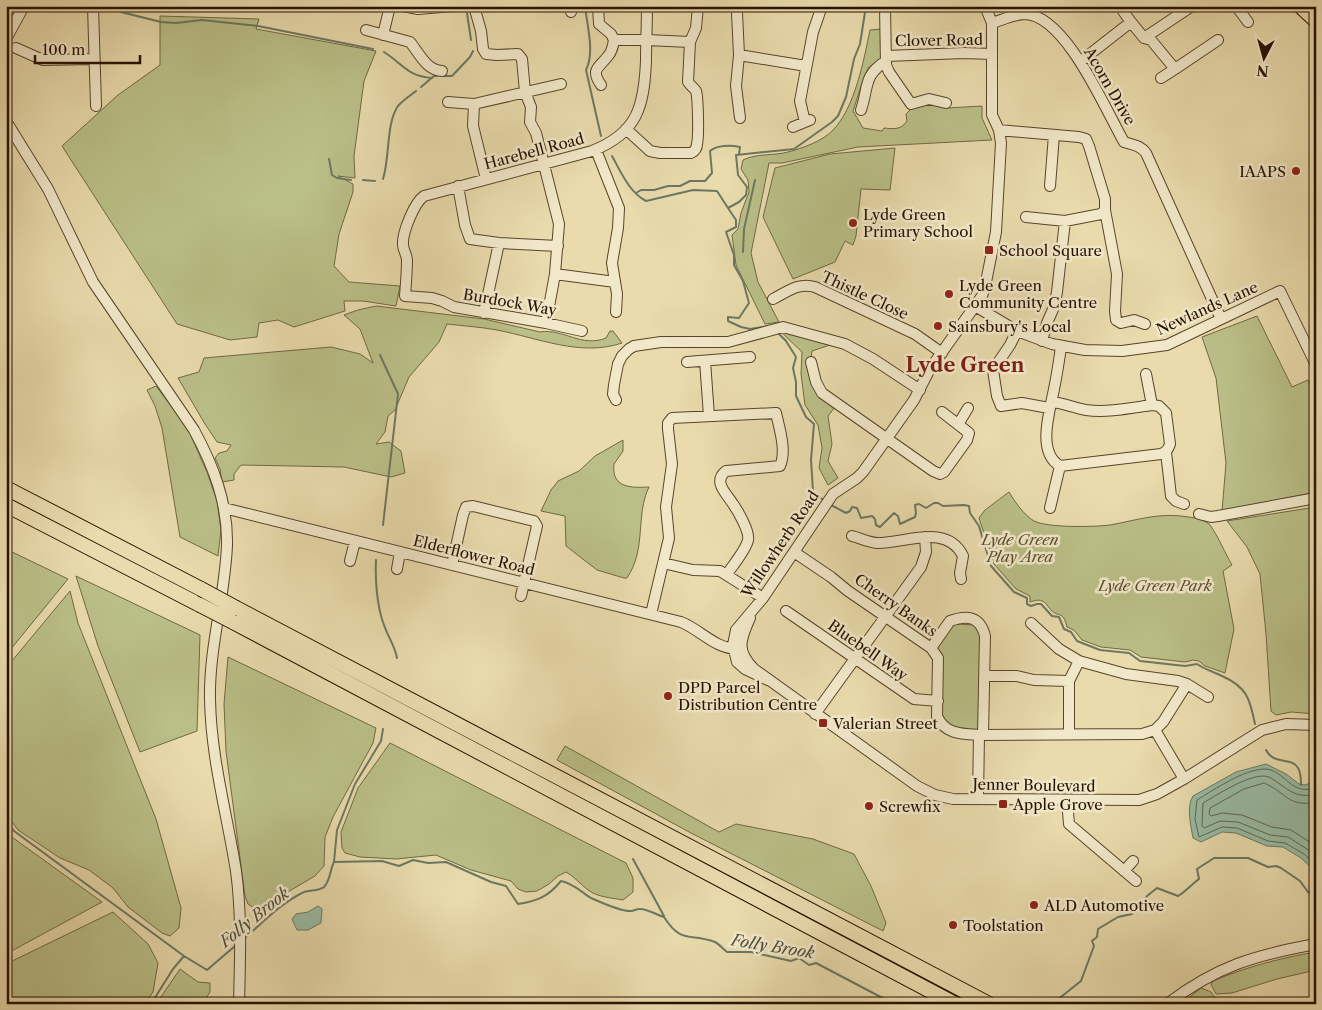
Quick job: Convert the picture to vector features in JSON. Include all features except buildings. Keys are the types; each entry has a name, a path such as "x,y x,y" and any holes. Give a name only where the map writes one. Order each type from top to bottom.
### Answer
{"highway":[{"path":"1300,6 1316,21"},
{"path":"6,488 989,1004"},
{"path":"6,505 233,622 955,1004"}],"street":[{"path":"6,40 24,6"},
{"path":"93,6 96,106"},
{"path":"383,35 390,6"},
{"path":"403,6 418,9 454,6"},
{"path":"474,6 481,31 483,49 486,54 509,53 520,56 524,71 525,92 531,107 530,122 536,133 559,224 555,274 546,323"},
{"path":"598,6 599,24 611,34 614,40 608,57 599,64 596,71 596,76 601,85"},
{"name":"Harebell Road","path":"405,296 407,257 403,245 403,237 418,200 424,196 458,186 596,150 609,143 633,121 644,91 647,6"},
{"path":"626,129 650,151 660,153 691,153 695,150 697,145 696,92 688,82 690,42 696,28 698,6"},
{"path":"793,126 808,120 800,100 813,32 822,6"},
{"path":"885,6 886,58 889,72 909,108 929,99 946,103"},
{"name":"Willowherb Road","path":"737,644 739,626 763,598 833,494 857,478 887,438 920,390 930,369 982,296 996,232 1000,164 999,130 992,114 992,23 985,6"},
{"path":"1123,6 1123,11 1144,38 1151,40 1175,69"},
{"path":"1144,38 1192,6"},
{"path":"1236,6 1248,22"},
{"path":"737,13 739,55 736,86 740,118"},
{"name":"Acorn Drive","path":"992,23 1025,14 1040,18 1060,37 1080,61 1124,142 1142,148 1146,154 1221,320"},
{"path":"1080,61 1131,22"},
{"path":"366,30 410,42 419,56 434,70 442,71"},
{"path":"614,40 690,42"},
{"path":"1161,78 1218,40"},
{"path":"16,48 43,60 94,59"},
{"name":"Clover Road","path":"886,58 964,53 992,54"},
{"path":"739,55 806,66"},
{"path":"861,110 868,79 874,69 886,58"},
{"path":"448,102 474,104 561,84"},
{"path":"474,104 473,126 486,179"},
{"path":"6,121 48,189 93,282 194,430 215,474 224,508 227,545 212,656 210,698 214,749 236,871 241,949 239,1004"},
{"path":"999,130 1086,140 1090,146 1105,199 1105,210 1117,274 1116,320 1121,323 1134,320 1145,324"},
{"path":"1050,186 1054,135"},
{"path":"596,150 619,208 618,228 612,263 617,294 616,312"},
{"path":"458,186 465,224 470,239 498,243 558,246"},
{"path":"1026,217 1064,221 1101,214 1105,210"},
{"path":"1042,341 1054,308 1057,292 1064,221"},
{"path":"484,313 498,243"},
{"path":"555,274 616,282"},
{"name":"Thistle Close","path":"773,299 798,286 807,285 815,287 915,334 942,353"},
{"name":"Newlands Lane","path":"975,306 1017,331 1042,341 1061,347 1108,351 1159,346 1174,342 1278,292 1316,366"},
{"name":"Burdock Way","path":"405,296 442,300 454,307 546,323 582,332"},
{"path":"616,400 613,390 618,364 622,356 634,346 661,342 728,342 751,337 776,328 788,328 845,344 873,359 920,390"},
{"path":"1017,331 993,370 997,396 1001,406 1022,404 1051,405 1063,403 1086,410 1158,406 1166,413 1169,449 1161,454 1060,466 1053,462 1048,450 1047,434 1051,405 1061,347"},
{"path":"687,362 750,357"},
{"path":"705,361 709,416"},
{"path":"810,362 816,382 822,393 932,471 940,474 944,472 969,437 969,433 942,412"},
{"path":"1146,374 1152,405"},
{"path":"958,424 968,408"},
{"path":"651,614 669,538 666,507 672,464 668,423 672,418 776,412 781,437 782,464 778,467 726,471 720,478 720,485 732,503 748,536 746,546 727,574"},
{"path":"1166,452 1171,496 1176,501 1184,504"},
{"path":"1050,508 1060,466"},
{"path":"1199,514 1210,517 1218,516 1316,498"},
{"path":"452,565 466,507 473,506 534,521 538,526 522,596"},
{"name":"Elderflower Road","path":"224,508 651,614 690,625 712,642 737,644"},
{"path":"852,536 876,543 925,536 944,539 957,546 964,556 960,573 962,579"},
{"path":"815,714 925,560 925,536"},
{"path":"350,561 355,541"},
{"path":"397,569 400,552"},
{"name":"Cherry Banks","path":"794,552 936,653 938,658 937,716 940,724 946,729 955,733 981,735 1136,735 1155,730"},
{"path":"664,563 701,571 713,569 727,574 763,598"},
{"name":"Bluebell Way","path":"786,611 914,699 938,701"},
{"path":"931,648 950,621 966,618 979,622 985,636 985,676 978,799"},
{"path":"1031,623 1059,649 1079,661 1104,669 1178,681 1187,684 1208,697"},
{"name":"Jenner Boulevard","path":"737,644 750,665 815,714 917,786 935,795 953,799 1139,800 1157,794 1184,779 1262,730 1286,724 1316,724"},
{"path":"1069,734 1069,681 1079,661"},
{"path":"985,676 1018,676 1034,680 1069,681"},
{"path":"1184,779 1155,730 1163,722 1187,684"},
{"path":"1067,800 1069,824 1136,881"},
{"path":"1124,871 1133,861"},
{"path":"1167,1004 1199,981 1229,966 1272,952 1316,944"}],"green space":[{"path":"160,16 259,19 256,29 376,51 364,81 354,156 355,178 338,176 353,184 353,192 339,234 334,266 349,282 400,286 396,306 363,301 344,301 345,311 294,327 278,320 259,323 257,337 230,340 177,324 62,146 118,95 160,65"},
{"path":"882,29 883,55 880,60 869,67 853,111 863,128 882,131 884,128 894,129 900,127 907,121 906,114 920,104 938,104 948,108 982,106 982,118 992,140 858,147 782,163 769,163 751,253 758,282 779,322 765,324 736,265 732,235 738,229 741,213 749,192 748,180 741,169 743,160 754,156 783,153 800,148 818,141 829,134 841,121 853,96 858,83 870,30"},
{"path":"895,148 890,190 861,189 856,236 853,245 845,241 835,262 793,279 763,217 775,168 830,154"},
{"path":"376,306 484,319 588,341 606,338 610,331 613,331 622,343 607,347 575,347 497,330 447,324 439,342 409,377 395,410 388,416 385,432 376,444 389,442 401,451 405,473 391,477 344,467 241,465 234,474 234,480 222,482 220,469 215,458 219,453 227,451 231,445 217,442 178,378 199,372 204,358 331,347 360,354 373,363 360,329 344,315"},
{"path":"1257,316 1292,387 1308,380 1316,396 1316,492 1222,511 1226,463 1216,378 1202,337"},
{"path":"779,330 830,345 812,351 808,362 835,407 828,416 832,444 828,461 838,478 828,485 819,468 822,448 818,425 805,405 801,374 802,352"},
{"path":"156,386 187,427 207,472 217,501 221,530 218,556 180,537 162,428 155,406 147,390"},
{"path":"623,440 623,451 614,464 616,478 624,485 649,487 642,509 637,555 627,578 597,570 566,546 565,516 541,511 551,490 558,481 579,471 595,456"},
{"name":"Lyde Green Park","path":"1009,492 1030,518 1034,521 1050,525 1103,526 1168,515 1195,518 1208,523 1232,565 1223,571 1234,629 1225,673 1205,666 1199,661 1185,662 1141,657 1130,650 1101,647 1082,640 1074,630 1067,627 1064,618 1051,610 1046,603 1040,600 1030,602 1030,596 1016,589 994,564 979,518 985,510"},
{"path":"1316,507 1316,608 1313,609 1313,635 1316,635 1316,714 1291,712 1276,715 1271,711 1260,574 1247,547 1227,521"},
{"path":"6,549 68,579 6,655"},
{"path":"76,576 200,635 197,731 140,752 98,646"},
{"path":"70,591 78,623 156,819 181,908 179,928 170,936 162,933 128,907 113,888 89,870 60,858 18,830 6,814 6,668"},
{"path":"952,625 974,625 980,632 979,731 954,730 942,720 935,645"},
{"path":"228,657 376,728 373,743 333,817 325,837 324,866 315,876 257,910 248,904 245,896 226,751 224,704"},
{"path":"390,743 626,863 633,878 633,892 623,900 600,896 588,890 566,872 537,891 526,892 518,889 511,881 471,870 436,855 396,859 360,857 345,853 342,848 341,832 358,788"},
{"path":"565,746 719,832 736,824 813,839 854,854 871,886 886,923 883,931 691,833 557,760"},
{"path":"6,832 102,902 6,954"},
{"path":"113,912 148,944 158,963 153,992 145,1004 6,1004 6,964"},
{"path":"1316,952 1316,970 1277,979 1232,993 1216,994 1211,984 1213,981 1251,967"},
{"path":"180,969 198,982 210,983 210,992 202,1004 156,1004"},
{"path":"1201,988 1211,992 1215,998 1212,1003 1181,1004"}],"water":[{"path":"1266,764 1286,774 1299,784 1305,785 1316,781 1316,872 1301,858 1283,847 1267,846 1236,833 1222,832 1201,842 1193,838 1189,811 1193,796 1236,772"},
{"path":"318,906 322,909 321,923 308,930 297,930 292,919 296,914 308,912"}],"waterway":[{"path":"585,6 590,47 589,63 586,70 601,136"},
{"path":"775,325 750,329 728,321 728,317 739,318 749,303 743,281 734,265 734,255 726,232 736,227 736,220 728,208 739,202 746,195 747,187 738,175 736,155 794,149 838,116 846,97 854,59 860,44 866,6"},
{"path":"121,12 161,22 176,23 202,20 258,26 373,49"},
{"path":"467,13 471,40"},
{"path":"444,76 452,76 470,57 473,51"},
{"path":"384,52 411,72 432,78"},
{"path":"421,87 434,76 437,76"},
{"path":"383,179 394,113 398,106 416,91"},
{"path":"636,193 641,190 680,186 690,181 705,181 712,173 710,151 716,148 740,147 739,154"},
{"path":"612,156 630,187 646,201 693,190 717,191 728,208"},
{"path":"329,159 332,175 337,178 351,180"},
{"path":"363,180 375,181"},
{"path":"743,252 744,229 755,180"},
{"path":"777,332 786,341 796,357 793,368 796,396 806,417 814,424 811,460 813,491 825,501"},
{"path":"380,355 398,394 383,525"},
{"path":"831,505 846,513 852,507 857,508 861,518 872,516 875,519 876,525 880,527 894,513 898,516 900,524 915,517 915,505 919,504 926,508 934,503 943,506 969,506 970,513 979,526 991,566 1014,592 1027,598 1027,604 1031,606 1041,604 1052,616 1059,617 1064,629 1071,632 1077,641 1100,650 1129,653 1140,661 1185,666 1197,664 1230,680 1242,689 1246,695 1255,724"},
{"path":"376,560 378,602 384,625 397,658"},
{"path":"334,862 337,830 355,784 381,741 383,729"},
{"path":"1266,750 1273,758 1295,764 1300,772 1301,785"},
{"name":"Folly Brook","path":"6,820 14,831 184,956"},
{"name":"Folly Brook","path":"1052,1004 1081,981 1094,946 1092,941 1097,937 1098,929 1118,917 1132,914 1136,906 1143,903 1147,896 1157,888 1178,896 1180,895 1199,879 1197,869 1214,858 1248,858 1268,867 1276,866 1300,881 1308,892 1316,897"},
{"path":"633,859 664,916"},
{"name":"Folly Brook","path":"245,938 286,902 304,892 324,887 328,882 334,862 382,861 399,866 413,860 428,863 446,862 491,882 506,886 518,904 542,897 561,881 565,882 591,898 622,910 632,911 639,909 664,917 681,934 715,942 727,952 751,952 791,961 799,958 809,965 816,963 894,1004"},
{"name":"Folly Brook","path":"151,1004 173,969 184,956 207,970 235,946"}],"place":[{"name":"IAAPS","path":"1296,171"},
{"name":"Lyde Green Primary School","path":"853,223"},
{"name":"School Square","path":"989,250"},
{"name":"Lyde Green Community Centre","path":"949,294"},
{"name":"Sainsbury's Local","path":"938,326"},
{"name":"DPD Parcel Distribution Centre","path":"668,696"},
{"name":"Valerian Street","path":"823,723"},
{"name":"Apple Grove","path":"1003,804"},
{"name":"Screwfix","path":"869,806"},
{"name":"ALD Automotive","path":"1034,905"},
{"name":"Toolstation","path":"953,925"}],"district":[{"name":"Lyde Green","path":"965,365"}],"park label":[{"name":"Lyde Green Play Area","path":"1020,548"}]}
